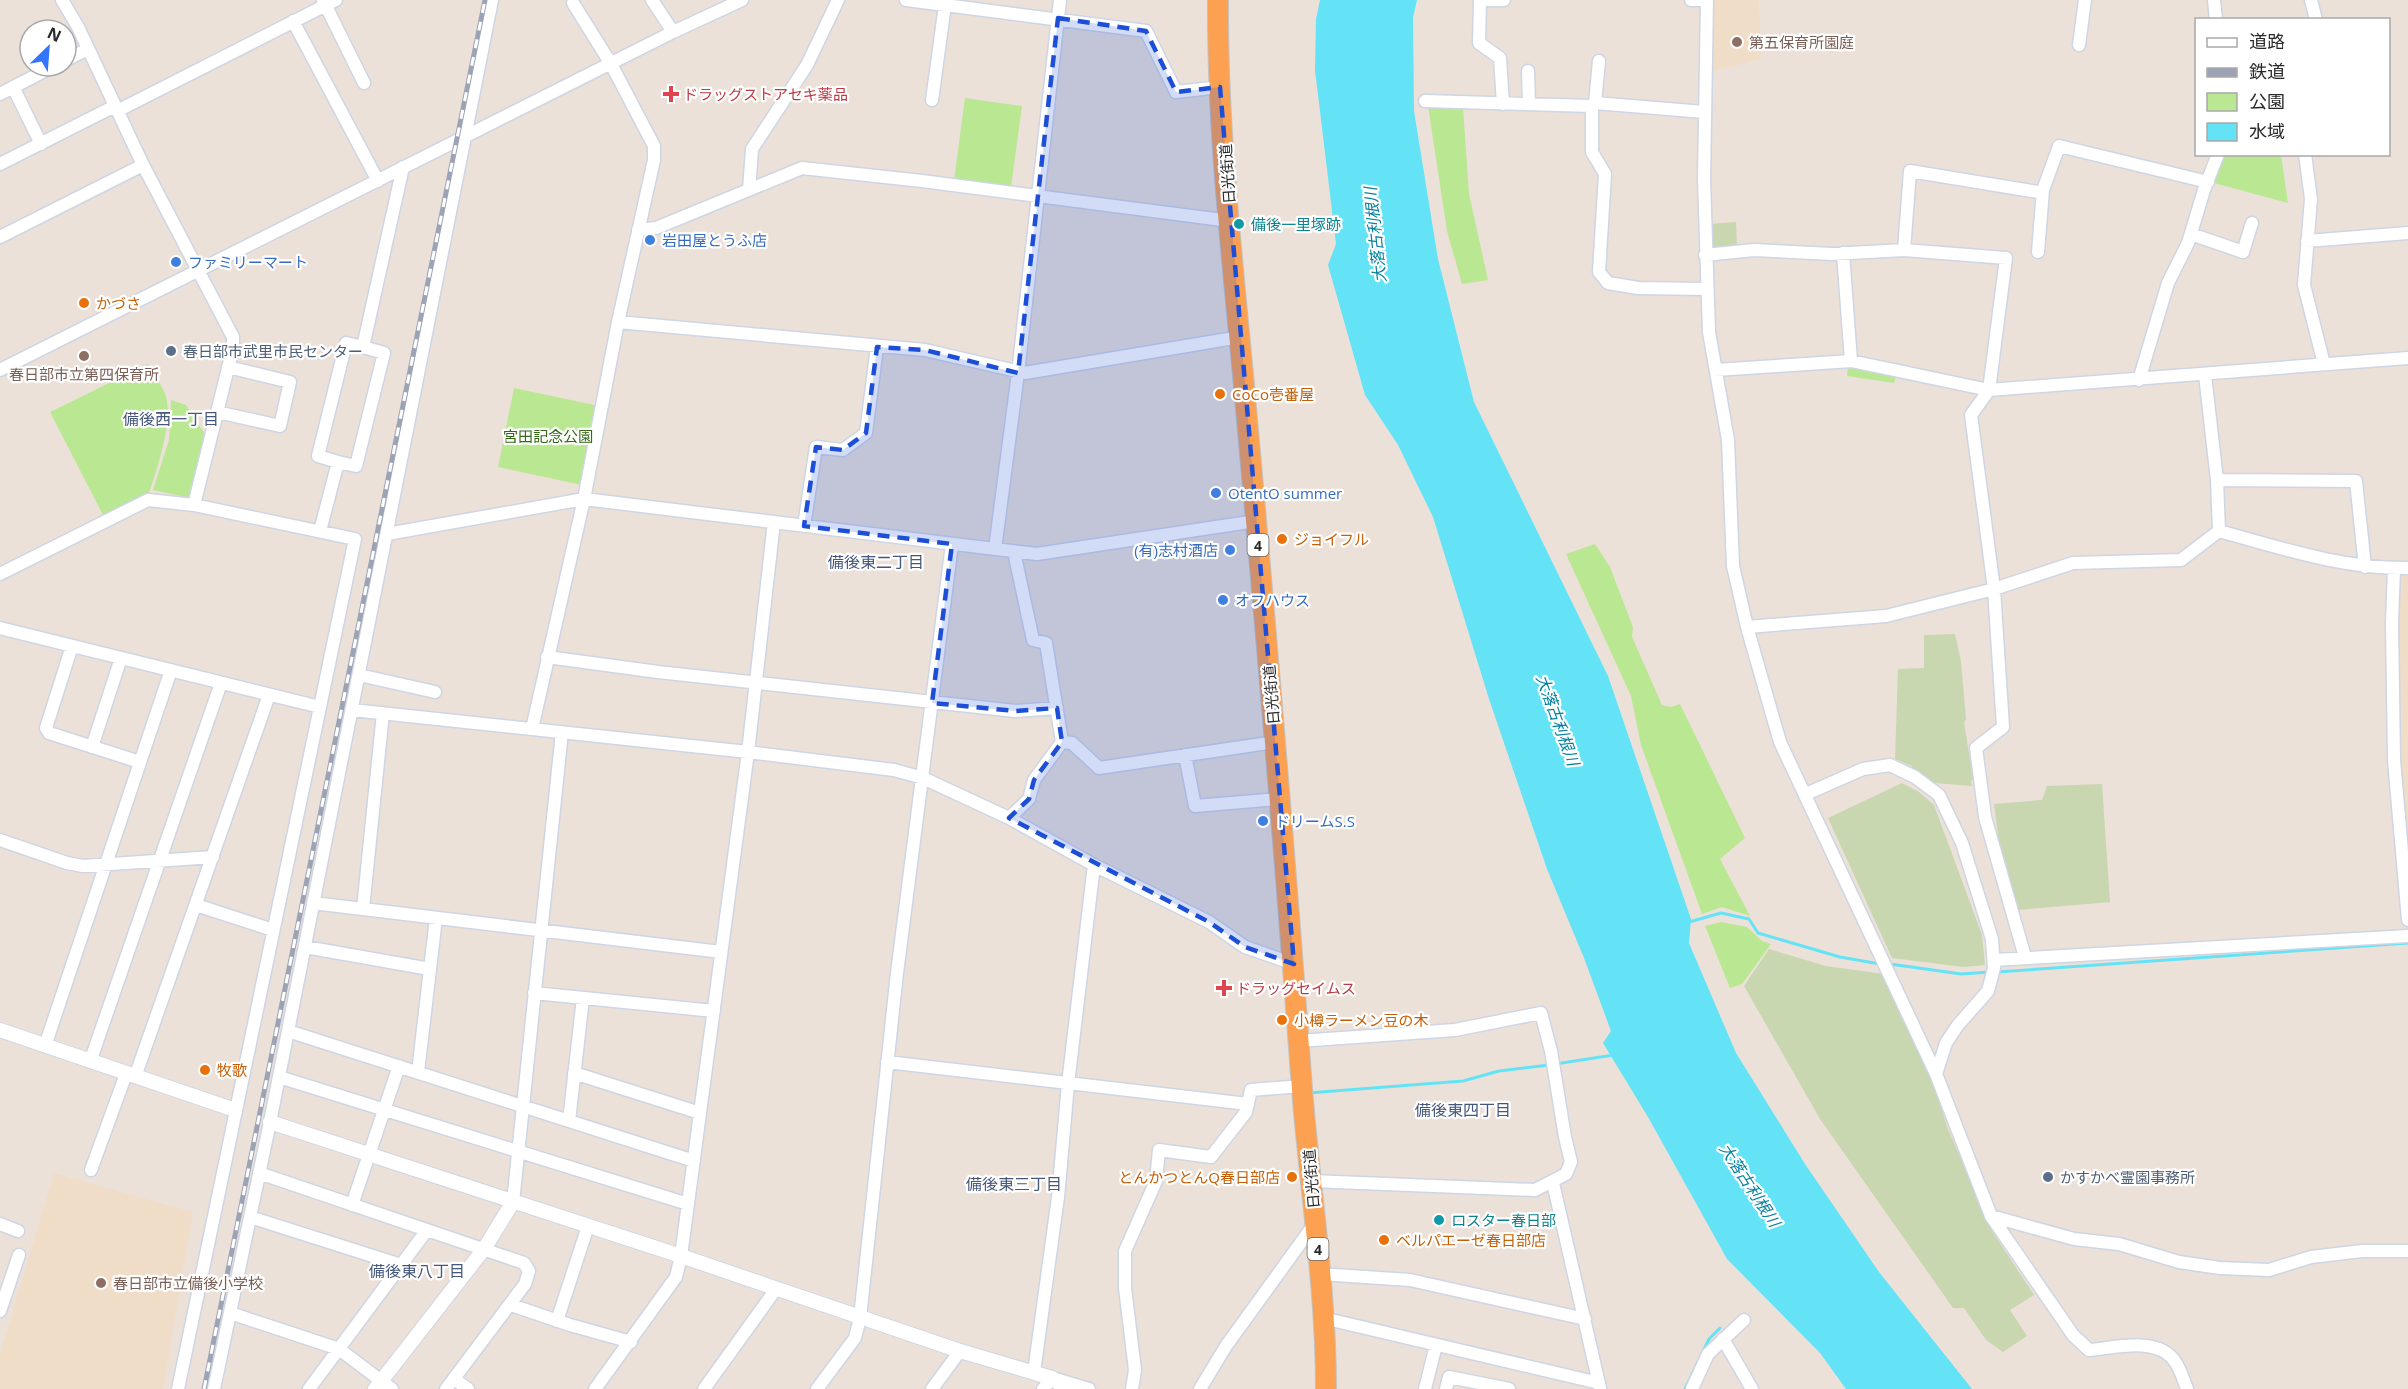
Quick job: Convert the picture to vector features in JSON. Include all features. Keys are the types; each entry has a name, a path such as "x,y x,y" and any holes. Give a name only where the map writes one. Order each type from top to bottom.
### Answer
{"highway":[{"name":"日光街道","path":"1218,0 1220,87 1230,221 1320,1274 1326,1389"}],"street":[{"path":"62,0 233,338 233,348 194,505"},
{"path":"214,1389 314,903 492,0"},
{"path":"652,0 673,32"},
{"path":"0,370 673,32 742,0"},
{"path":"749,190 752,149 807,65 838,0"},
{"path":"906,0 945,5 1003,6 1058,18 1146,31 1176,92 1220,87"},
{"path":"995,549 1018,373 1060,0"},
{"path":"1503,104 1500,57 1479,43 1480,0 1504,0"},
{"path":"1691,0 1707,0 1704,112 1706,289 1708,332 1728,440 1733,566 1747,627 1780,742 1936,1074 1991,1216 2073,1335 2089,1350 2142,1345 2159,1350 2176,1361 2187,1389"},
{"path":"2079,45 2085,0"},
{"path":"2214,0 2216,18"},
{"path":"2311,0 2316,18"},
{"path":"0,164 116,109 328,2 364,83"},
{"path":"532,729 584,499 618,322 654,160 654,146 611,64 573,3"},
{"path":"932,100 945,5"},
{"path":"293,21 378,181"},
{"path":"78,54 88,49"},
{"path":"1599,61 1592,153 1605,174 1599,272 1608,283 1638,288 1706,289"},
{"path":"1528,71 1529,104"},
{"path":"0,94 31,78"},
{"path":"14,87 41,144"},
{"path":"1425,101 1594,105 1704,112"},
{"path":"2038,252 2043,190 2059,146 2208,182"},
{"path":"2139,380 2168,283 2191,234 2217,156"},
{"path":"2305,156 2311,199 2304,285 2324,364"},
{"path":"0,237 144,165"},
{"path":"363,347 403,167"},
{"path":"638,230 656,228 802,168 1230,221"},
{"path":"1904,250 1910,171 2038,192 2043,190"},
{"path":"2191,234 2242,252 2252,223"},
{"path":"2307,241 2408,233"},
{"path":"1706,255 1754,250 1843,253 1904,250 2006,258 1989,390 1971,415 1994,589 2003,727 1976,748 1985,818 2025,957"},
{"path":"1843,253 1851,361"},
{"path":"618,322 925,350 1018,373 1240,338"},
{"path":"346,343 363,347 384,353 356,466 318,456 346,343"},
{"path":"804,526 816,447 843,450 866,433 877,347"},
{"path":"1716,370 1851,361 1989,390 2408,358"},
{"path":"217,412 280,426 290,382 228,366"},
{"path":"2205,375 2217,480 2218,531"},
{"path":"320,531 338,462"},
{"path":"2217,480 2356,481 2365,567"},
{"path":"387,534 584,499 1037,554 1256,521"},
{"path":"0,574 148,500 194,505 355,539 178,1389"},
{"path":"595,1389 676,1277 681,1256 748,752 774,522"},
{"path":"1747,627 1886,616 1994,589 2073,563 2181,560 2218,531"},
{"path":"2218,531 2295,552 2365,567 2408,568"},
{"path":"817,1389 855,1338 860,1318 887,1062 952,544"},
{"path":"1009,818 1029,799 1034,780 1062,742 1046,643 1033,640 1014,552"},
{"path":"2394,568 2392,623 2394,760 2408,920"},
{"path":"0,628 320,707"},
{"path":"72,646 46,728 49,733 140,762"},
{"path":"547,657 933,703 1016,711 1056,708"},
{"path":"92,747 122,658"},
{"path":"45,1046 171,670"},
{"path":"359,675 435,692"},
{"path":"90,1062 221,683"},
{"path":"91,1170 196,905 269,695"},
{"path":"352,710 748,752 894,770 923,778 1009,818 1094,865 1209,922 1245,947 1294,964"},
{"path":"363,909 383,713"},
{"path":"230,1313 339,1349 383,1386 484,1249 513,1202 562,732"},
{"path":"1062,742 1072,743 1099,768 1275,742"},
{"path":"1185,755 1194,806 1280,798"},
{"path":"1806,794 1863,769 1890,765 1915,777 1940,795 1965,854 1992,939 1994,960 1988,991 1958,1025 1946,1044 1936,1074"},
{"path":"0,840 67,863 83,866 213,857"},
{"path":"1034,1372 1058,1197 1068,1084 1094,865"},
{"path":"314,903 721,952"},
{"path":"196,905 273,930"},
{"path":"418,1072 436,918"},
{"path":"1994,960 2408,936"},
{"path":"305,947 430,969"},
{"path":"534,993 714,1011"},
{"path":"569,1121 583,998"},
{"path":"1299,1041 1455,1030 1541,1013 1552,1057 1564,1137 1571,1162 1566,1174 1553,1183 1535,1190 1311,1181"},
{"path":"0,1030 235,1110"},
{"path":"288,1030 694,1161"},
{"path":"887,1062 1248,1104"},
{"path":"352,1205 399,1066"},
{"path":"574,1073 700,1113"},
{"path":"279,1077 688,1204"},
{"path":"1132,1389 1135,1370 1125,1288 1125,1251 1156,1181 1159,1150 1211,1157 1246,1112 1251,1090 1303,1095"},
{"path":"270,1122 681,1256 960,1351 1034,1372 1047,1384 1066,1389"},
{"path":"259,1173 524,1263 529,1271 525,1284 450,1384 468,1389"},
{"path":"1323,1318 1600,1386 1553,1183"},
{"path":"1991,1216 2074,1239 2118,1244 2179,1262 2220,1268 2269,1270 2311,1257 2362,1251 2408,1251"},
{"path":"250,1217 401,1265"},
{"path":"1200,1389 1226,1346 1315,1223"},
{"path":"0,1224 18,1231"},
{"path":"557,1321 588,1226"},
{"path":"309,1389 427,1230"},
{"path":"0,1311 19,1255"},
{"path":"1320,1274 1410,1280 1585,1319"},
{"path":"704,1389 776,1289"},
{"path":"510,1305 631,1342"},
{"path":"1692,1389 1708,1354 1744,1320"},
{"path":"1724,1339 1752,1389"},
{"path":"1425,1389 1436,1345"},
{"path":"932,1389 960,1351"},
{"path":"1430,1372 1447,1383 1509,1389"},
{"path":"1047,1384 1089,1389"}],"highlighted area":[{"path":"1058,18 1146,31 1176,92 1220,87 1294,964 1245,947 1209,922 1009,818 1029,799 1034,780 1062,742 1057,708 1015,711 932,703 952,544 804,526 816,447 843,450 866,433 877,347 925,350 1018,373"}],"shaded area":[{"name":"第五保育所園庭","path":"1714,0 1759,0 1761,59 1711,72"},
{"path":"2401,576 2408,576 2408,859 2398,761 2399,659 2396,614 2398,579"},
{"name":"春日部市立備後小学校","path":"54,1173 193,1212 163,1389 0,1389 0,1355"}],"green space":[{"path":"965,98 1022,106 1011,187 954,180"},
{"path":"1428,106 1463,107 1469,194 1488,280 1462,284 1447,231"},
{"path":"2225,156 2281,156 2288,203 2214,183"},
{"path":"1736,222 1737,248 1713,250 1710,246 1709,224"},
{"path":"148,364 165,393 168,407 166,432 156,471 149,493 103,515 50,412"},
{"path":"1848,366 1896,375 1894,383 1847,376"},
{"name":"宮田記念公園","path":"514,388 599,406 582,485 498,467"},
{"path":"171,400 186,405 206,436 190,498 153,490 169,440"},
{"path":"1595,544 1610,567 1633,627 1632,637 1662,705 1671,707 1680,704 1745,838 1720,859 1750,916 1722,907 1702,914 1641,745 1631,696 1566,554"},
{"path":"1955,634 1961,661 1966,719 1964,722 1970,760 1976,776 1971,781 1972,786 1934,783 1911,768 1912,766 1895,759 1898,669 1924,668 1924,635"},
{"path":"1902,783 1919,792 1934,805 1982,935 1985,965 1963,967 1892,958 1828,818"},
{"path":"2102,784 2110,902 2016,910 1999,843 1994,804 2042,800 2047,786"},
{"path":"1721,922 1747,927 1762,941 1771,944 1742,984 1730,988 1705,926"},
{"path":"1769,949 1826,966 1884,974 1933,1083 1948,1129 1992,1231 2034,1295 2010,1310 2027,1336 2003,1352 1986,1340 1964,1308 1953,1308 1820,1119 1744,986"}],"water":[{"name":"大落古利根川","path":"1320,0 1417,0 1413,17 1414,111 1438,259 1474,402 1608,676 1691,919 1689,943 1736,1053 1805,1164 1879,1272 1972,1389 1846,1389 1820,1353 1727,1259 1648,1117 1603,1043 1611,1031 1547,869 1489,699 1433,517 1398,445 1365,395 1328,265 1336,244 1315,70 1316,19"}],"waterway":[{"path":"1689,922 1721,913 1749,919 1758,933 1840,957 1880,964"},
{"path":"1997,972 2408,943"},
{"path":"1890,964 1961,974 1990,972"},
{"path":"1555,1064 1614,1055"},
{"path":"1308,1093 1463,1081 1499,1071 1549,1065"},
{"path":"1685,1389 1709,1339 1720,1328"}],"railway":[{"path":"204,1389 485,0"}],"place":[{"name":"第五保育所園庭","path":"1737,42"},
{"name":"ドラッグストアセキ薬品","path":"671,94"},
{"name":"備後一里塚跡","path":"1239,224"},
{"name":"岩田屋とうふ店","path":"650,240"},
{"name":"ファミリーマート","path":"176,262"},
{"name":"かづさ","path":"84,303"},
{"name":"春日部市武里市民センター","path":"171,351"},
{"name":"春日部市立第四保育所","path":"84,356"},
{"name":"CoCo壱番屋","path":"1220,394"},
{"name":"OtentO summer","path":"1216,493"},
{"name":"ジョイフル","path":"1282,539"},
{"name":"(有)志村酒店","path":"1230,550"},
{"name":"オフハウス","path":"1223,600"},
{"name":"ドリームS.S","path":"1263,821"},
{"name":"ドラッグセイムス","path":"1224,988"},
{"name":"小樽ラーメン豆の木","path":"1282,1020"},
{"name":"牧歌","path":"205,1070"},
{"name":"とんかつとんQ春日部店","path":"1292,1177"},
{"name":"かすかべ霊園事務所","path":"2048,1177"},
{"name":"ロスター春日部","path":"1439,1220"},
{"name":"ベルパエーゼ春日部店","path":"1384,1240"},
{"name":"春日部市立備後小学校","path":"101,1283"}],"district":[{"name":"備後西一丁目","path":"171,419"},
{"name":"備後東二丁目","path":"876,562"},
{"name":"備後東四丁目","path":"1463,1110"},
{"name":"備後東三丁目","path":"1014,1184"},
{"name":"備後東八丁目","path":"417,1271"}]}
